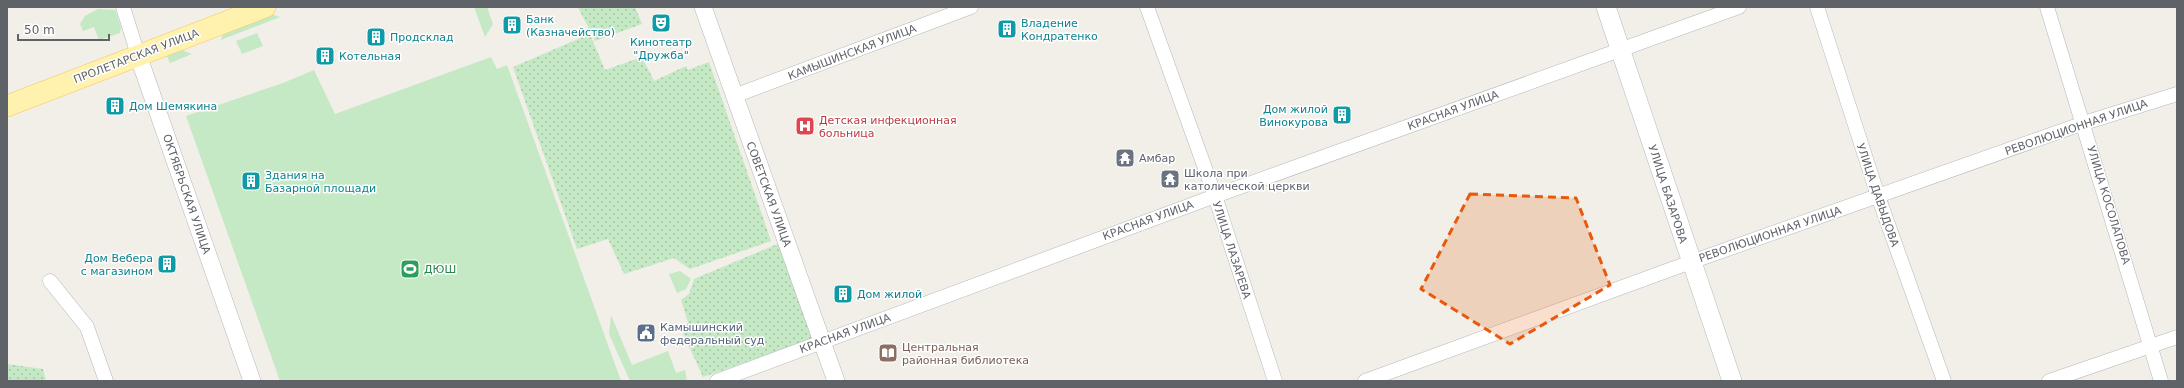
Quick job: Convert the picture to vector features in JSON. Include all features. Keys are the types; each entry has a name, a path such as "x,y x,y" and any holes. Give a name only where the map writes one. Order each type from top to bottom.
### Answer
{"main road":[{"name":"ПРОЛЕТАРСКАЯ УЛИЦА","path":"7,106 265,7"},
{"name":"УЛИЦА БАЗАРОВА","path":"1606,7 1732,381"}],"street":[{"name":"ОКТЯБРЬСКАЯ УЛИЦА","path":"123,7 138,55 252,381"},
{"name":"СОВЕТСКАЯ УЛИЦА","path":"703,7 836,381"},
{"name":"КАМЫШИНСКАЯ УЛИЦА","path":"734,96 971,7"},
{"name":"УЛИЦА ЛАЗАРЕВА","path":"1147,7 1215,196 1275,381"},
{"name":"КРАСНАЯ УЛИЦА","path":"717,381 1215,196 1739,7"},
{"name":"УЛИЦА ДАВЫДОВА","path":"1816,7 1878,196 1944,381"},
{"name":"УЛИЦА КОСОЛАПОВА","path":"2047,7 2084,123 2161,381"},
{"name":"РЕВОЛЮЦИОННАЯ УЛИЦА","path":"1365,381 1691,262 2084,123 2177,94"},
{"path":"50,281 87,327 106,381"},
{"path":"2049,381 2177,336"}],"highlighted area":[{"path":"1470,194 1576,198 1610,285 1510,344 1421,289"}],"green space":[{"path":"474,7 487,7 493,24 485,37"},
{"path":"578,7 635,7 642,24 595,41"},
{"path":"98,9 115,10 121,27 120,33 99,40 94,27 83,31 80,24 85,16"},
{"path":"271,14 280,17 221,40 223,32"},
{"path":"257,33 263,46 242,54 236,41"},
{"path":"590,34 605,70 642,57 654,81 686,66 688,70 709,62 771,241 690,269 674,258 624,274 608,239 577,249 513,67"},
{"path":"182,50 192,54 170,63 167,56"},
{"name":"ДЮШ","path":"491,57 497,69 507,65 621,381 280,381 186,116 283,83 314,70 335,114"},
{"path":"780,243 812,339 703,377 683,333 688,322 681,300 689,294 694,279"},
{"path":"680,271 691,279 686,289 677,293 669,274"},
{"path":"611,315 632,365 668,351 676,373 685,370 687,381 630,381 609,334"},
{"path":"7,364 43,369 46,381 7,381"}],"place":[{"name":"Кинотеатр \"Дружба\"","path":"661,23"},
{"name":"Банк (Казначейство)","path":"512,25"},
{"name":"Владение Кондратенко","path":"1007,29"},
{"name":"Продсклад","path":"376,37"},
{"name":"Котельная","path":"325,56"},
{"name":"Дом Шемякина","path":"115,106"},
{"name":"Дом жилой Винокурова","path":"1342,115"},
{"name":"Детская инфекционная больница","path":"805,126"},
{"name":"Амбар","path":"1125,158"},
{"name":"Школа при католической церкви","path":"1170,179"},
{"name":"Здания на Базарной площади","path":"251,181"},
{"name":"Дом Вебера с магазином","path":"167,264"},
{"name":"ДЮШ","path":"410,269"},
{"name":"Дом жилой","path":"843,294"},
{"name":"Камышинский федеральный суд","path":"646,333"},
{"name":"Центральная районная библиотека","path":"888,353"}]}
